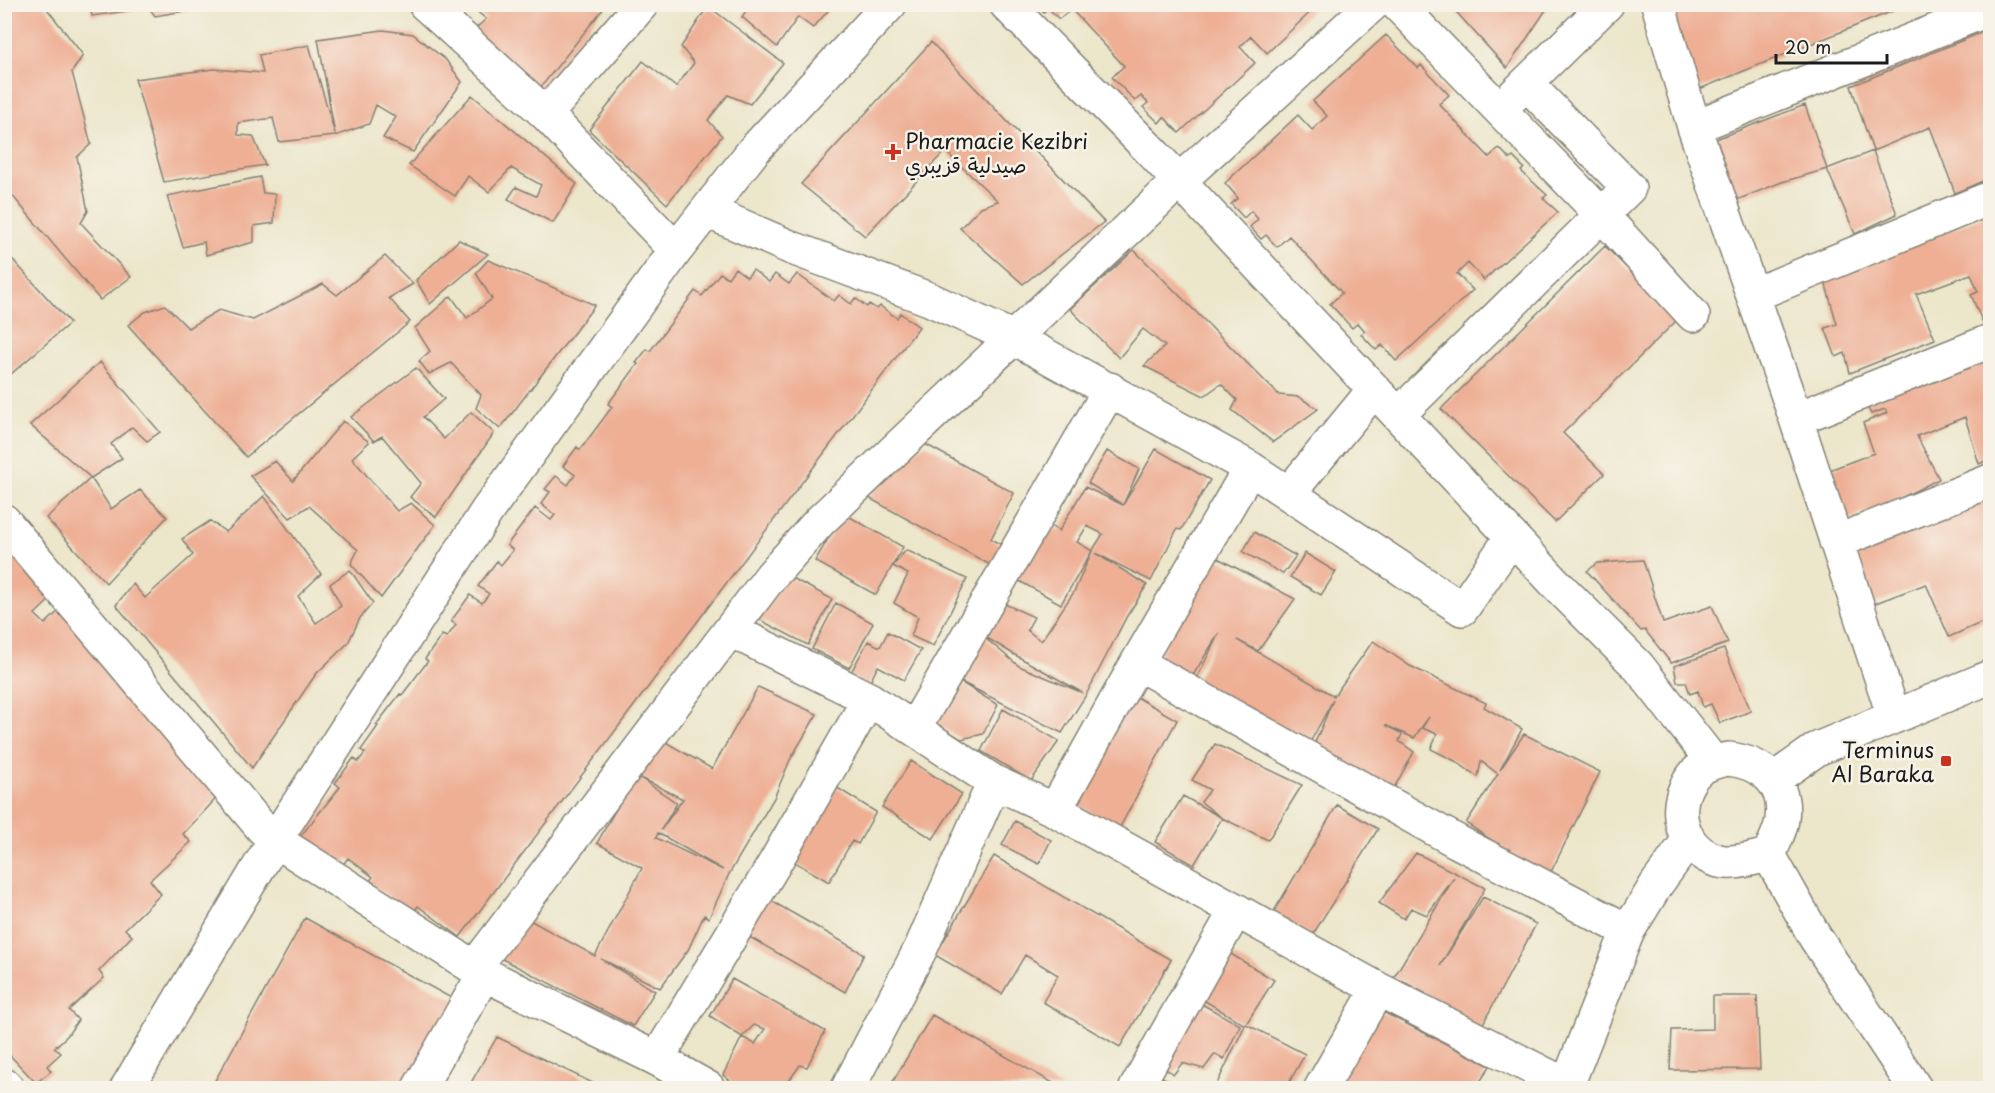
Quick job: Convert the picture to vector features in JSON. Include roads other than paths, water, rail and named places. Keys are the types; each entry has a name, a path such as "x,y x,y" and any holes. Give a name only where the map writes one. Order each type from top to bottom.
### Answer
{"street":[{"path":"425,4 546,114 676,250"},
{"path":"546,114 642,4"},
{"path":"128,1089 275,840 487,511 676,250 754,150 890,4"},
{"path":"1006,4 1179,181 1512,537 1638,666 1713,762"},
{"path":"419,1089 479,971 771,576 820,521 1179,181 1373,4"},
{"path":"1397,4 1601,214 1693,315"},
{"path":"1499,109 1607,4"},
{"path":"1658,4 1694,127 1796,418 1894,717"},
{"path":"1694,127 1990,9"},
{"path":"1398,416 1629,188 1527,84"},
{"path":"1753,295 1990,198"},
{"path":"706,211 792,248 929,299 1014,338 1250,468 1461,609 1512,537"},
{"path":"1796,418 1990,341"},
{"path":"914,729 1110,389"},
{"path":"1289,493 1374,390"},
{"path":"1055,810 1250,468"},
{"path":"1836,542 1990,481"},
{"path":"4,521 262,828 275,840 479,971 657,1059 708,1089"},
{"path":"730,630 869,699 994,782 1055,810 1377,989 1567,1087 1628,931 1656,885 1688,841"},
{"path":"1137,663 1458,842 1628,931"},
{"path":"1773,780 1817,749 1990,677"},
{"path":"657,1059 767,876 869,699"},
{"path":"1729,759 1746,761 1761,768 1773,780 1782,800 1782,821 1769,855 1739,861 1719,861 1701,853 1688,841 1680,817 1682,795 1694,775 1713,762 1729,759"},
{"path":"848,1089 921,948 994,782"},
{"path":"1769,855 1815,937 1915,1089"},
{"path":"1136,1089 1236,910"},
{"path":"1321,1089 1377,989"}],"place":[{"name":"Pharmacie Kezibri صيدلية قزيبري","path":"893,152"},
{"name":"Terminus Al Baraka","path":"1946,761"}]}
